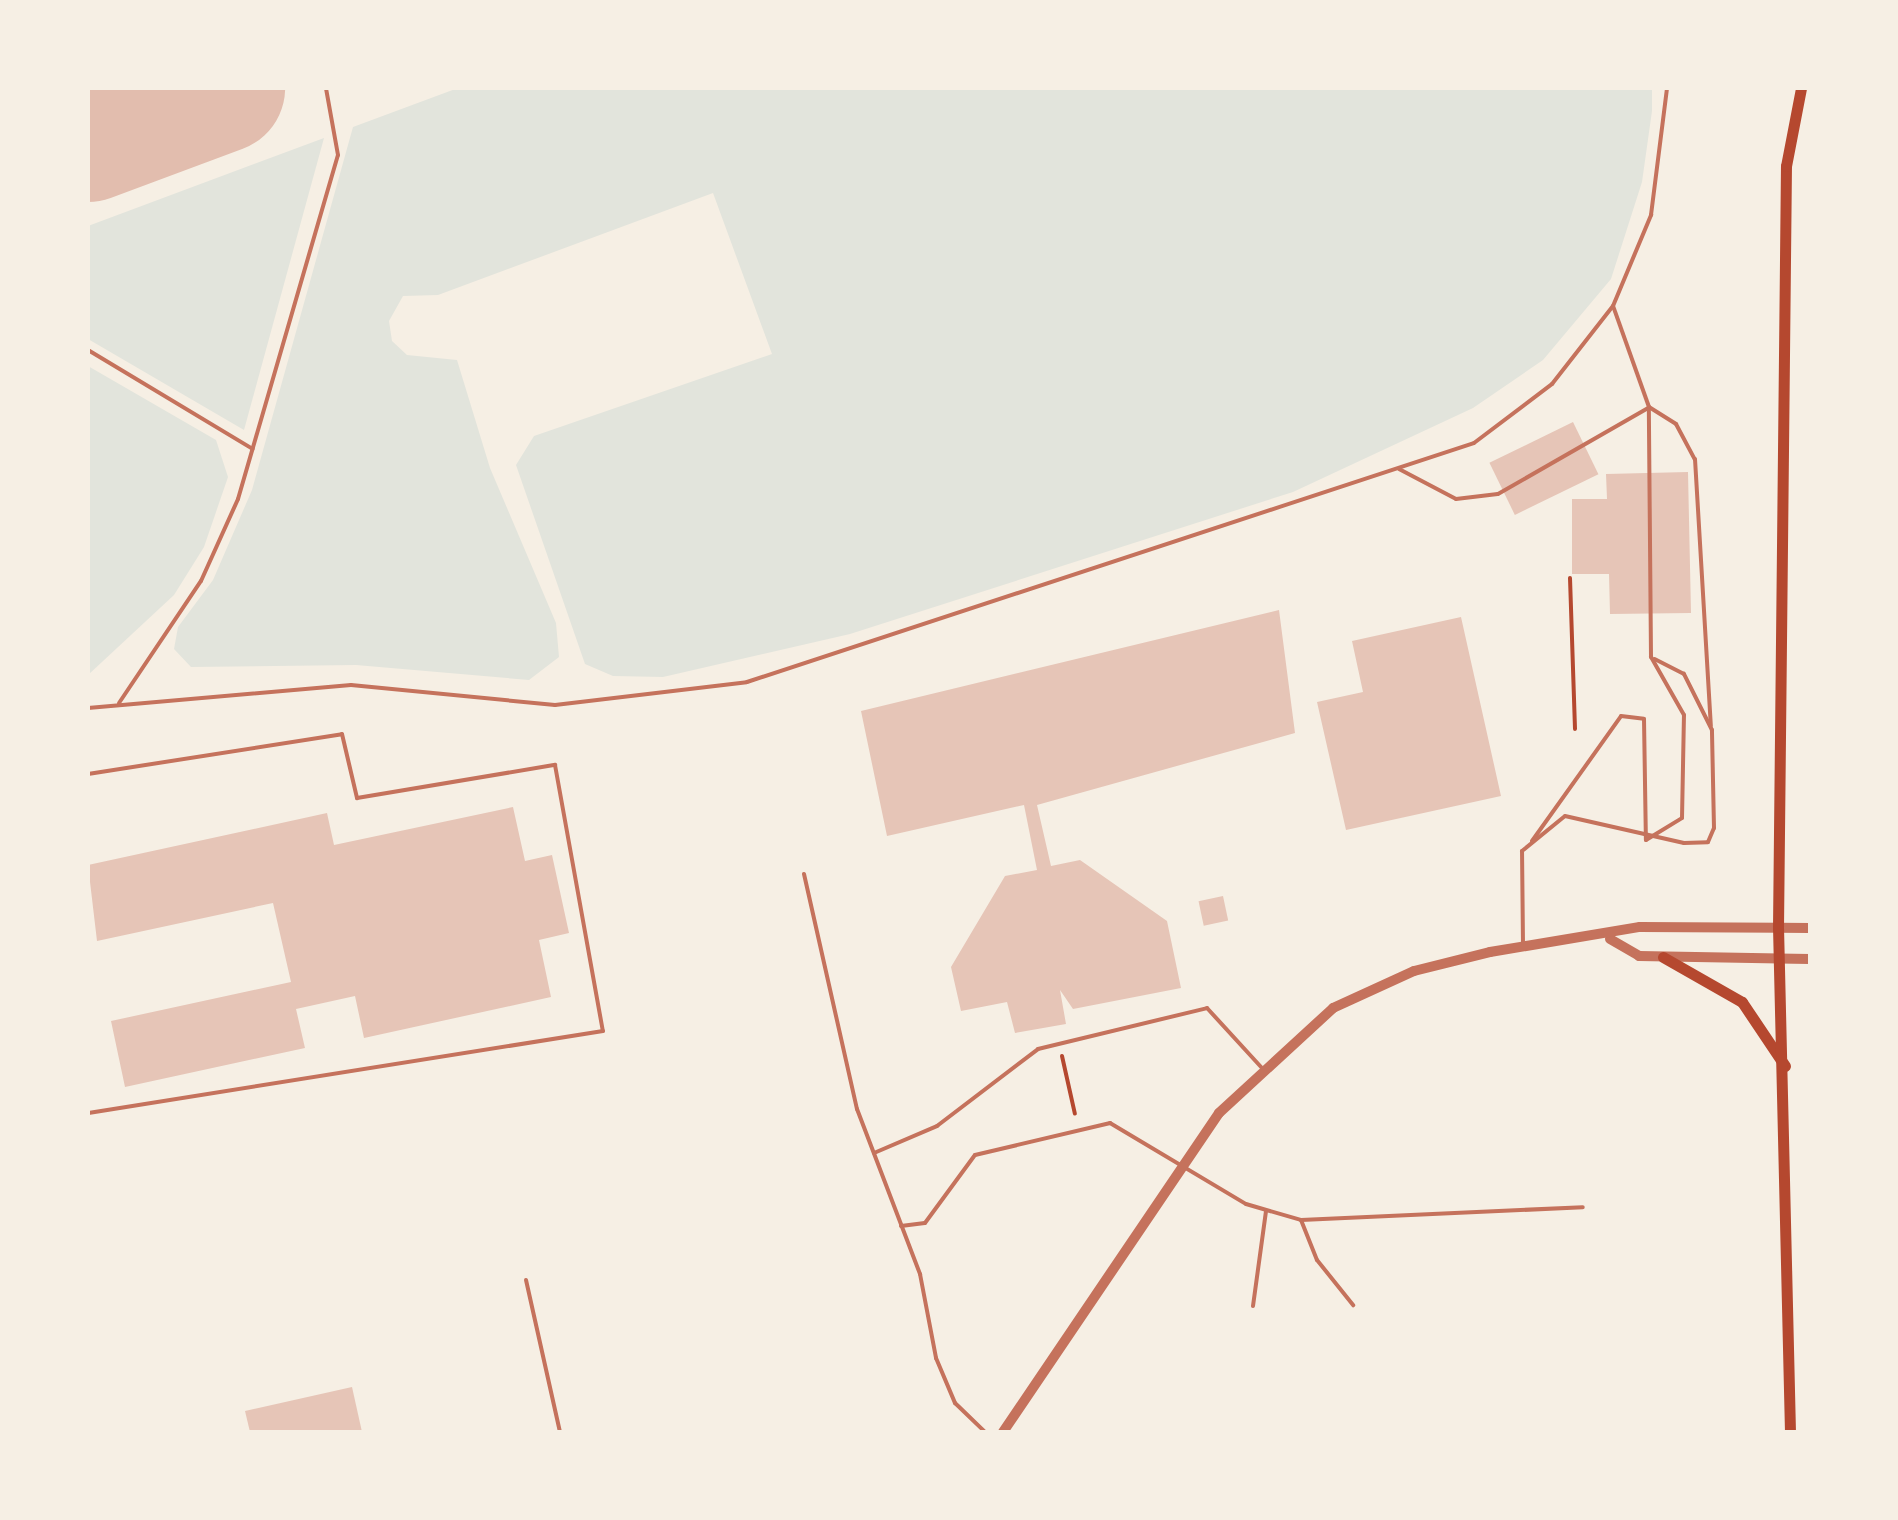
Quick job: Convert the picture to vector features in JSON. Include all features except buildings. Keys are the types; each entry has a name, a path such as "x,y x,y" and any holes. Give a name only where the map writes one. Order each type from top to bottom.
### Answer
{"main road":[{"path":"1790,1432 1786,1066 1778,928 1786,166 1801,88"},
{"path":"1663,957 1742,1002 1786,1066"}],"street":[{"path":"1003,1432 1186,1161 1261,1067 1368,988 1523,948 1610,939 1640,928 1810,928"},
{"path":"1610,939 1639,956 1810,959"}],"lane":[{"path":"118,703 201,581 253,448 338,155 326,88"},
{"path":"88,708 351,685 555,705 747,682 1474,443 1513,417 1584,349 1613,306 1651,216 1667,88"},
{"path":"1613,306 1650,407 1651,657 1684,716 1682,818 1646,840"},
{"path":"88,350 253,448"},
{"path":"1399,469 1456,499 1498,494 1650,407"},
{"path":"1532,840 1565,816 1646,840 1708,842 1712,730 1695,459 1676,424 1650,407"},
{"path":"1651,657 1684,674 1712,730"},
{"path":"1523,948 1518,893 1532,840 1621,716 1644,718 1646,840"},
{"path":"88,774 342,734 357,798 554,765 603,1032 88,1114"},
{"path":"804,874 874,1153 901,1226 936,1358 955,1403 985,1432"},
{"path":"874,1153 937,1126 1038,1050 1208,1008 1261,1067"},
{"path":"901,1226 925,1223 975,1156 1094,1125 1128,1127 1266,1211 1300,1220 1583,1206"},
{"path":"1253,1306 1266,1211"},
{"path":"1300,1220 1316,1260 1352,1304"},
{"path":"526,1280 560,1432"}],"path":[{"path":"1570,578 1575,729"},
{"path":"1059,1044 1076,1114"}],"shaded area":[{"path":"458,88 1652,88 1652,111 1642,182 1611,279 1543,360 1473,408 1293,492 850,634 663,677 613,676 585,664 516,465 534,436 772,354 713,193 438,295 403,296 389,321 392,341 407,355 457,360 490,468 556,623 559,657 529,680 356,665 191,667 174,649 178,627 213,580 252,490 353,127"},
{"path":"324,138 244,430 88,339 88,226"},
{"path":"88,366 216,440 228,477 204,547 174,595 88,675"}],"taxiway":[{"path":"88,102 110,88"}],"runway":[{"path":"88,137 220,88"}]}
